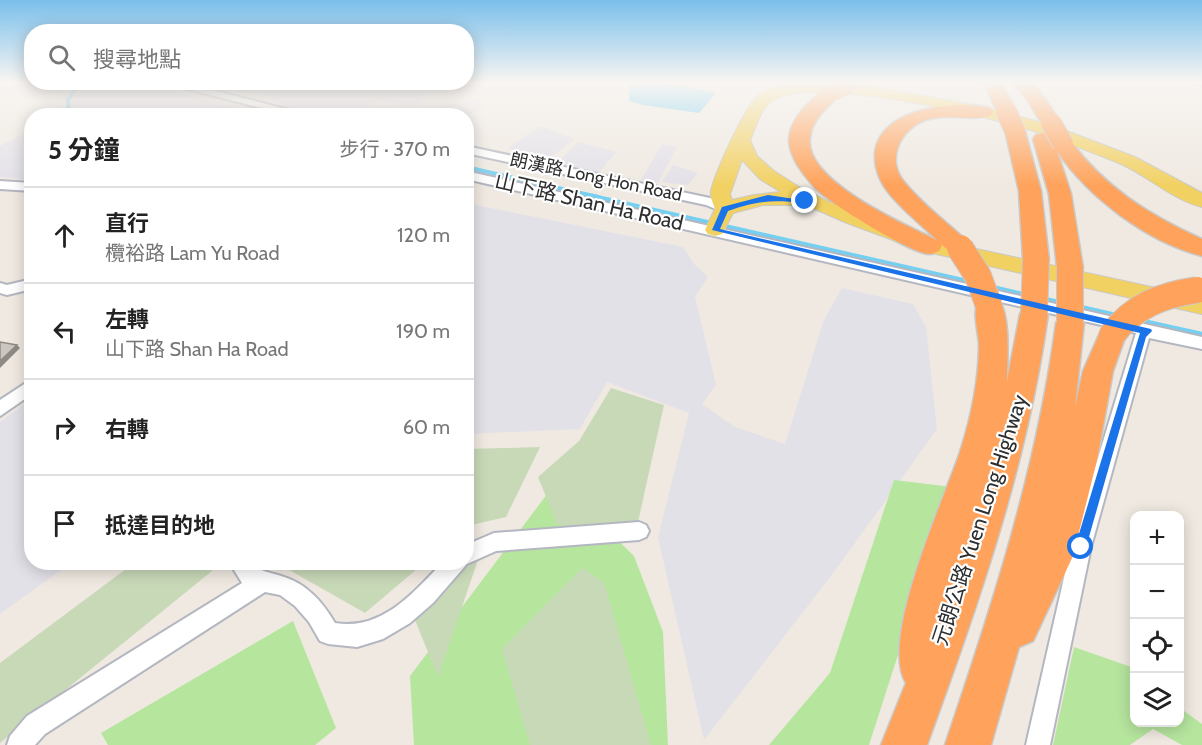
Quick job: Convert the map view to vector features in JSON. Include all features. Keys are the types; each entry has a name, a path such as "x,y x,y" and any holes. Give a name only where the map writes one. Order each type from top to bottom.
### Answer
{"highway":[{"path":"808,117 802,127 800,144 809,167 830,192 853,208 930,246"},
{"path":"910,730 928,592 976,456 991,399 995,355 988,306 978,276 960,248 894,184 889,174 885,156 893,134 910,120 923,117"},
{"name":"元朗公路 Yuen Long Highway","path":"910,730 966,575 997,479 1023,385 1034,314 1036,260 1030,191 1035,128 1024,117"},
{"name":"元朗公路 Yuen Long Highway","path":"969,745 1049,468 1065,381 1070,323 1070,268 1060,194 1030,117"},
{"path":"1034,117 1035,128 1110,198 1158,228 1202,248"},
{"path":"983,697 1054,556 1080,460 1098,370 1112,335 1129,315 1148,302 1171,294 1200,295"}],"main road":[{"path":"720,220 720,194 752,117"},
{"path":"1000,117 1095,146 1202,201"},
{"path":"742,141 747,157 764,173 827,208"},
{"path":"720,220 755,199 787,197 827,208 930,246 1200,295"}],"street":[{"name":"朗漢路 Long Hon Road","path":"474,151 707,201 720,220"},
{"name":"山下路 Shan Ha Road","path":"474,176 720,220 1147,331 1202,343"},
{"path":"0,185 24,186"},
{"path":"0,288 7,290 24,286"},
{"path":"1038,745 1081,547 1142,336 1147,331"},
{"path":"0,409 24,391"},
{"path":"474,551 494,542 639,531"},
{"path":"243,570 261,583 289,589 313,607 328,633 359,636 385,627 413,607 450,570"},
{"path":"19,745 36,725 261,583"}],"shaded area":[{"path":"540,126 575,139 544,162 508,148"},
{"path":"24,134 24,179 0,177 0,146"},
{"path":"578,142 617,152 597,174 557,163"},
{"path":"662,144 677,147 658,183 641,180"},
{"path":"673,165 698,173 688,185 662,182"},
{"path":"474,205 683,247 694,264 708,277 695,297 716,385 702,404 735,427 785,444 824,320 842,288 913,304 926,327 937,429 834,572 704,740 658,537 689,413 607,382 580,429 474,434"},
{"path":"24,404 24,570 61,570 0,614 0,422"}],"green space":[{"path":"611,388 664,405 634,540 557,524 538,477 579,441"},
{"path":"540,447 506,517 474,524 474,449"},
{"path":"894,480 952,487 869,745 769,745 830,673"},
{"path":"557,481 634,556 663,632 668,745 414,745 410,676"},
{"path":"479,557 438,677 413,615 464,570 474,570 474,561"},
{"path":"582,568 604,582 651,745 530,745 502,649"},
{"path":"125,570 212,570 0,743 0,663"},
{"path":"289,570 416,570 365,613"},
{"path":"293,621 336,728 315,745 108,745 101,733"},
{"path":"1074,647 1130,667 1130,727 1184,727 1184,711 1202,724 1202,745 1182,745 1153,729 1130,745 1053,745"}],"building":[{"path":"0,342 17,345 0,361"}],"waterway":[{"path":"474,169 598,197"},
{"path":"592,196 971,282"},
{"path":"992,287 1026,295"},
{"path":"1041,298 1062,303"},
{"path":"1076,306 1120,316"},
{"path":"1138,320 1202,334"}],"route":[{"path":"805,201 787,197 768,197 743,202 724,209 716,230 1147,331 1142,336 1081,547"}]}
